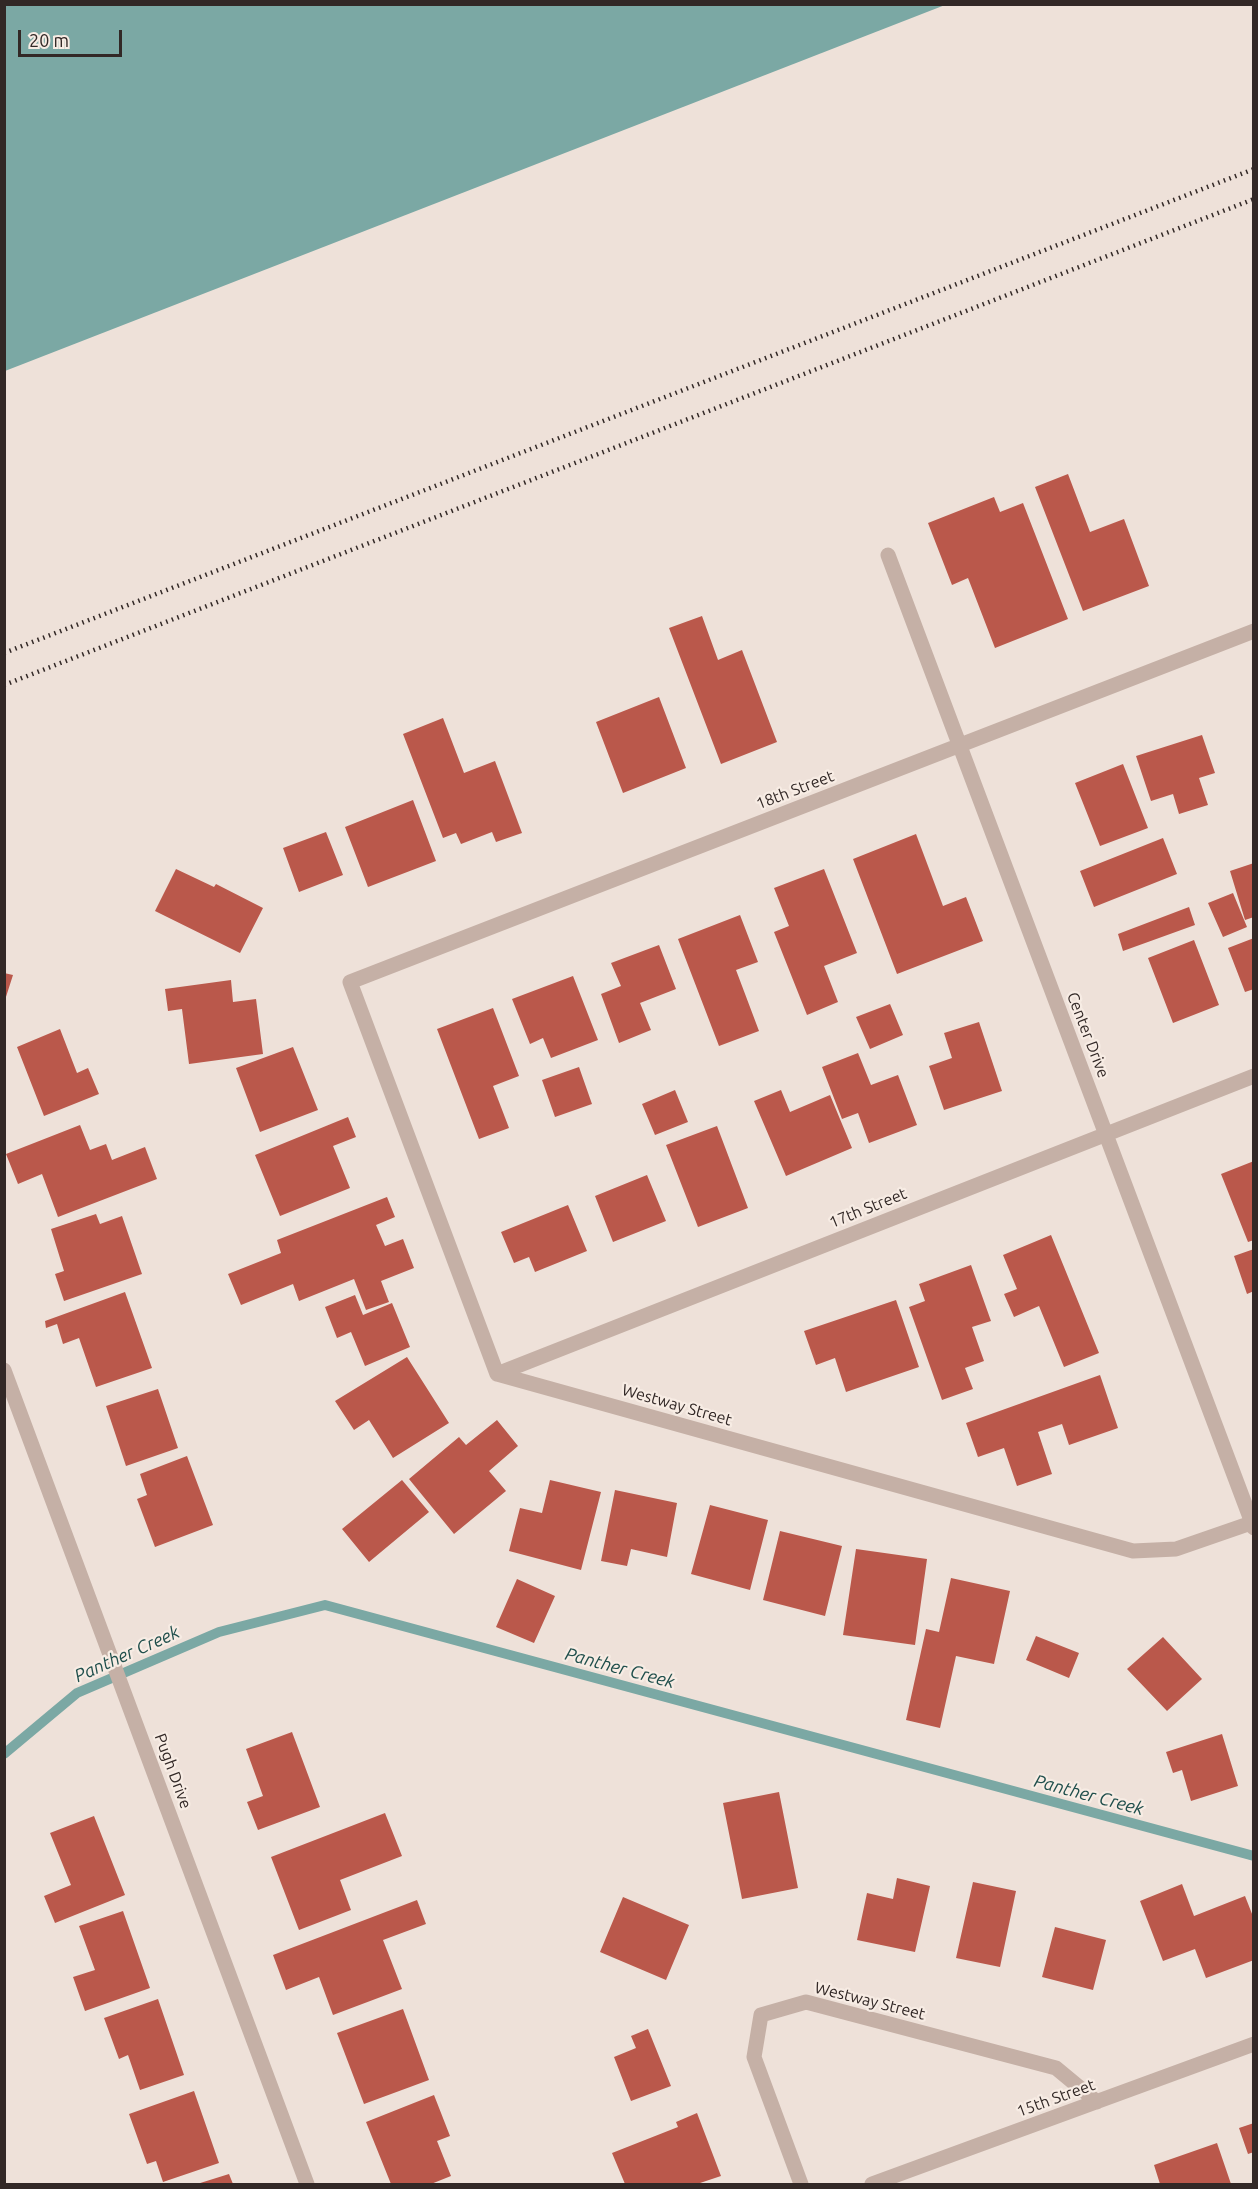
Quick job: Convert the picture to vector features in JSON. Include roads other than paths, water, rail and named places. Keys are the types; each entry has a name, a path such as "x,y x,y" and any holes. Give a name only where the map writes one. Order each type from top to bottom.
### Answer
{"street":[{"name":"Center Drive","path":"888,555 1253,1524"},
{"name":"18th Street","path":"497,1374 350,982 1254,631"},
{"name":"17th Street","path":"497,1374 1254,1076"},
{"name":"Pugh Drive","path":"4,1370 307,2184"},
{"name":"Westway Street","path":"497,1374 1133,1551 1176,1549 1253,1524"},
{"name":"Westway Street","path":"801,2184 754,2057 761,2015 806,2002 1056,2068 1097,2102"},
{"name":"15th Street","path":"872,2184 1254,2044"}],"water":[{"path":"5,4 945,4 945,5 5,371"}],"waterway":[{"name":"Panther Creek","path":"4,1754 77,1693 219,1632 325,1605 1254,1856"}],"railway":[{"path":"4,653 1254,169"},
{"path":"4,685 1254,199"}]}
